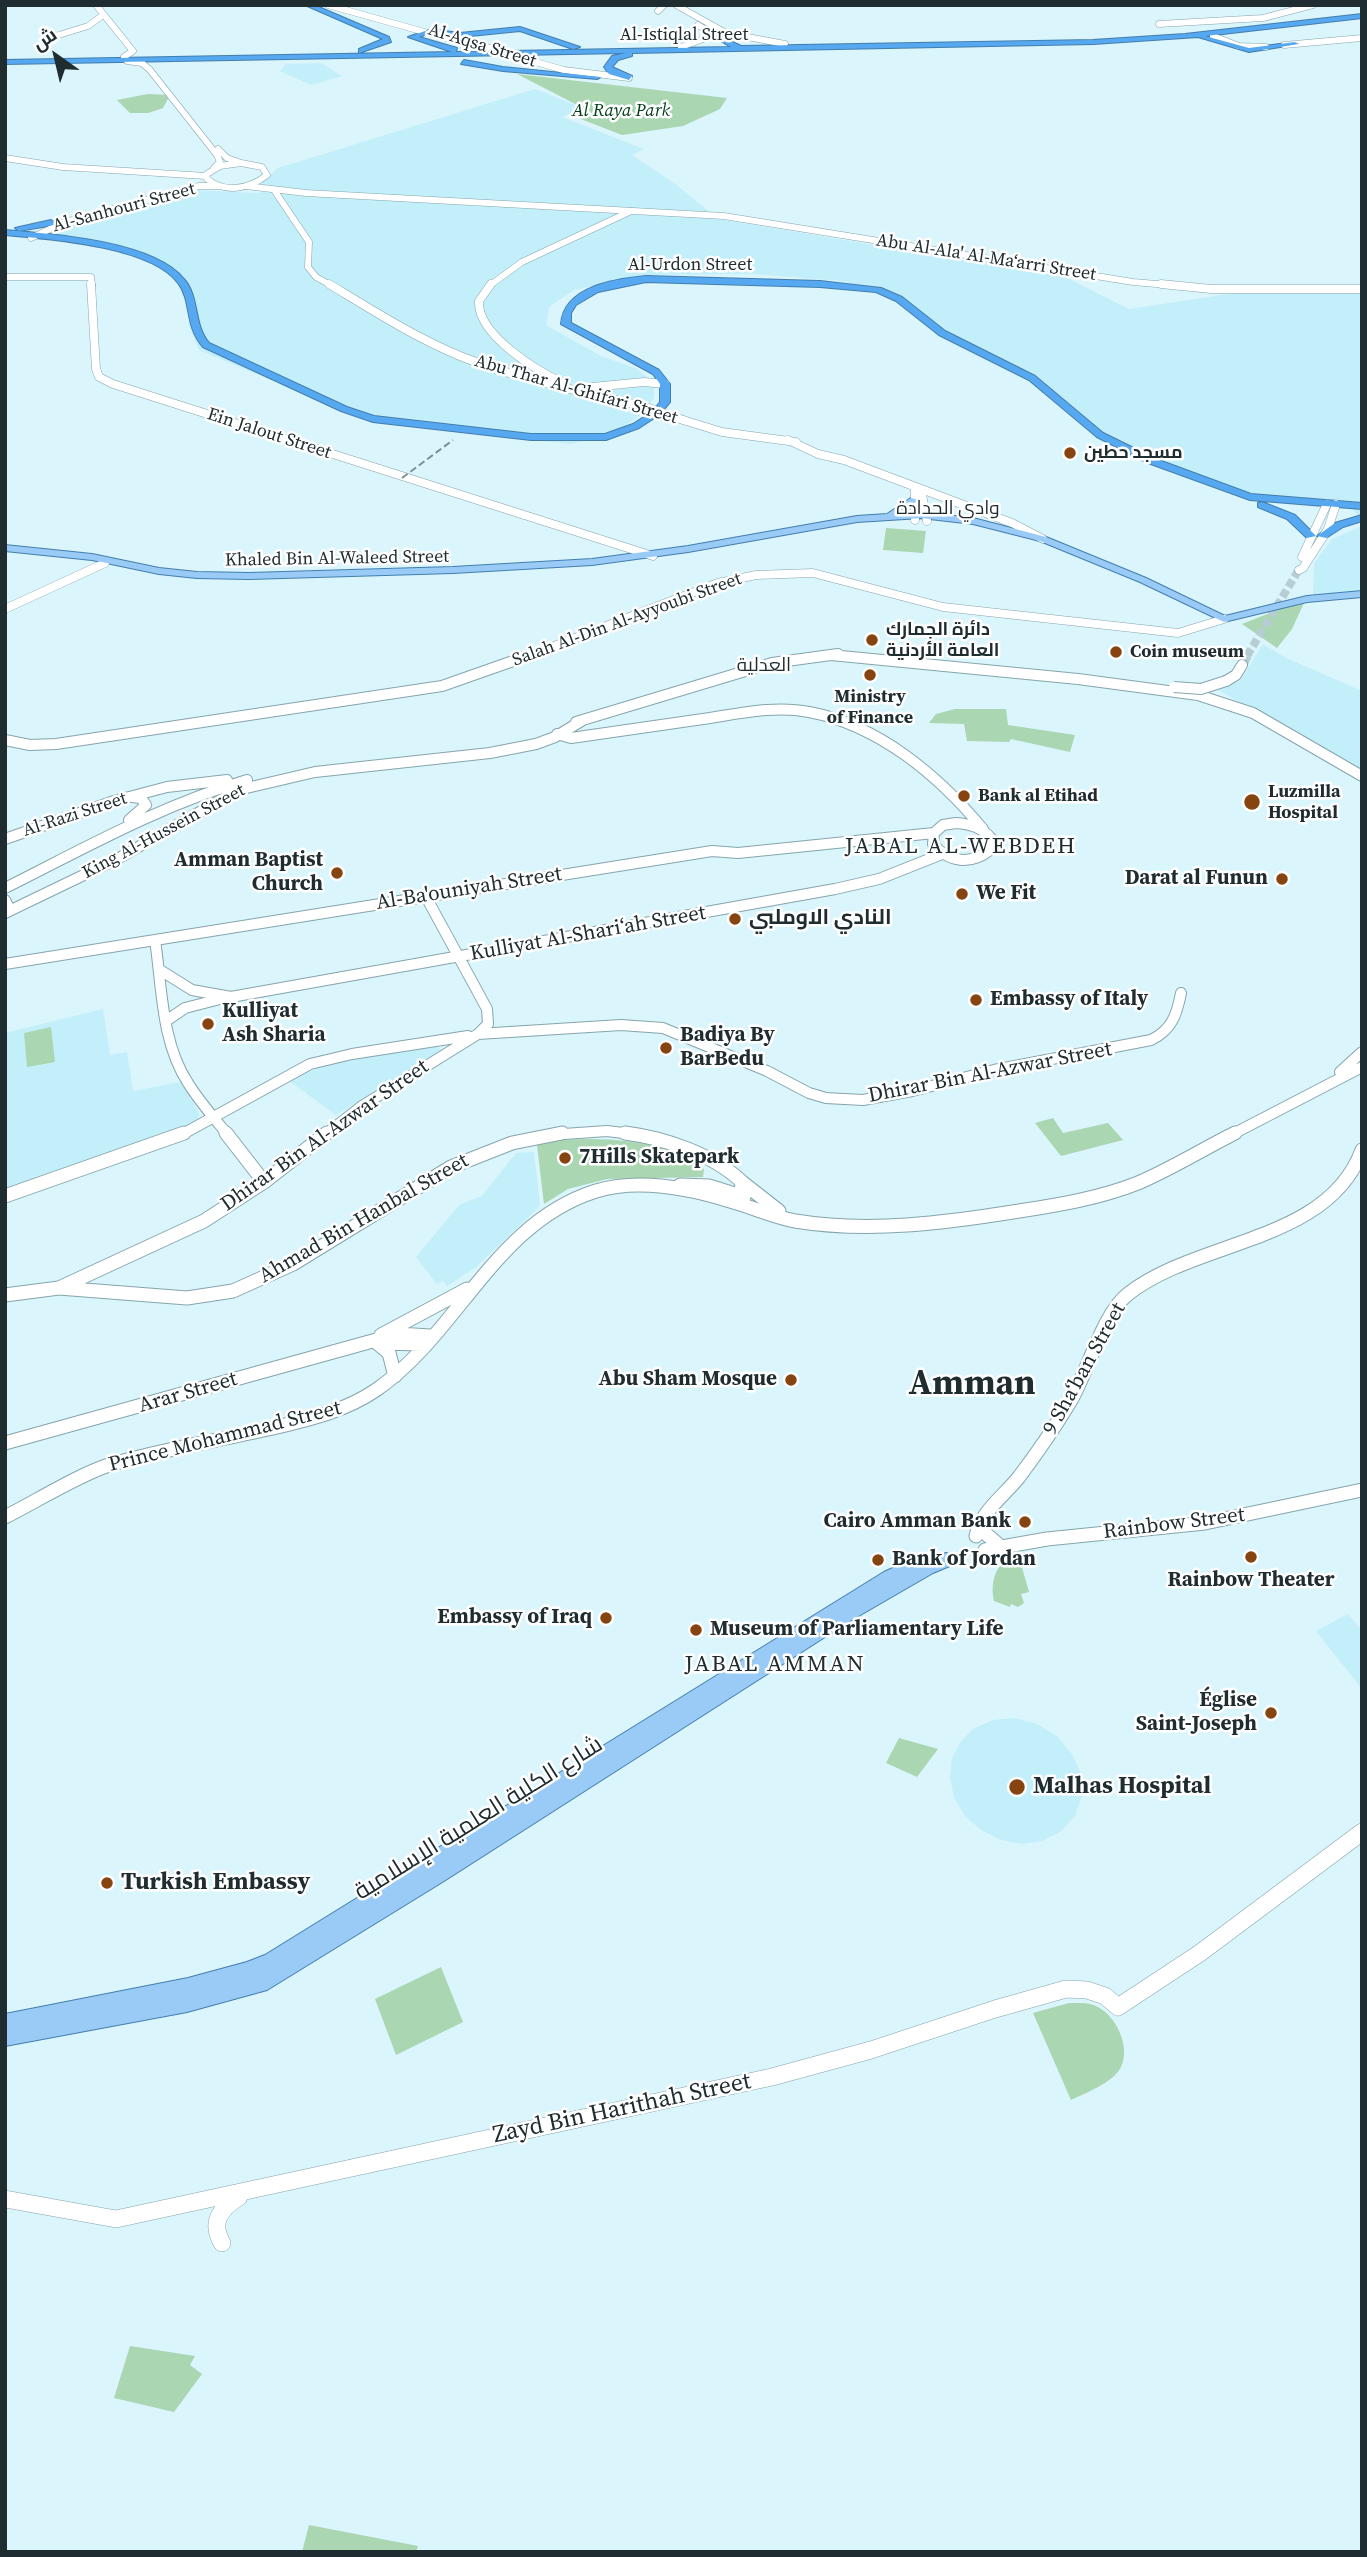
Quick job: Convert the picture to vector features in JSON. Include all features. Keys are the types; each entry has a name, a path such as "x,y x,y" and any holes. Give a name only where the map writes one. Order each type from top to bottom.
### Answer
{"highway":[{"path":"290,55 363,51 387,43 387,38 381,34 308,5"},
{"path":"1310,6 1314,13 1335,15"},
{"path":"1283,21 1303,15 1292,13"},
{"name":"Al-Istiqlal Street","path":"125,59 217,54 460,51 515,56 586,50 759,50 1085,43 1185,36 1362,14"},
{"name":"Al-Istiqlal Street","path":"5,61 487,55 730,45 1135,35 1362,14"},
{"path":"437,32 460,35 520,29 598,56 601,62 575,72"},
{"path":"470,41 484,34 510,31 525,32 536,38 534,44 515,56"},
{"path":"1231,31 1220,36 1245,46 1292,45"},
{"path":"428,32 412,37 460,51"},
{"path":"710,33 730,45 759,50"},
{"path":"1185,36 1205,37 1249,50 1292,45"},
{"path":"629,78 612,72 609,64 621,56 640,51"},
{"path":"487,55 482,60 488,64 525,69 531,67 530,65"},
{"path":"431,56 503,69 597,77"},
{"path":"5,232 54,224"},
{"path":"51,237 50,231 54,224"},
{"name":"Al-Urdon Street","path":"5,232 102,248 140,259 165,271 182,293 186,317 194,338 205,349 365,419 530,440 599,440 623,436 654,421 670,407 673,399 666,373 587,331 576,320 576,308 595,296 623,286 664,283 733,283 860,291 886,299 942,338 1034,385 1094,439 1111,449 1213,490 1256,502 1332,507"},
{"name":"Al-Urdon Street","path":"29,236 51,237 122,250 171,271 183,284 198,337 210,348 367,417 449,430"},
{"name":"Al-Urdon Street","path":"464,432 538,438 613,435 636,426 656,413 666,398 665,384 651,370 569,328 565,322 571,305 592,291 635,280 842,285 889,294 942,333 1037,381 1093,430 1117,445 1241,495 1332,507"},
{"path":"1256,502 1291,517 1317,536 1362,518"},
{"path":"1332,507 1362,508"}],"main road":[{"path":"889,516 914,500"},
{"name":"Khaled Bin Al-Waleed Street","path":"5,550 158,574 247,579 551,568 670,552 832,523 889,516 915,517 999,528 1043,539 1143,580 1224,619"},
{"name":"Khaled Bin Al-Waleed Street","path":"832,523 915,517"},
{"name":"Khaled Bin Al-Waleed Street","path":"5,550 92,557 159,571 249,576 558,565 642,556"},
{"path":"1224,619 1307,599 1362,594"},
{"name":"شارع الكلية العلمية الإسلامية","path":"5,2022 188,1987 248,1971 271,1961 890,1577 944,1556 844,1616 438,1875 260,1983 200,2001 5,2037"}],"street":[{"path":"98,5 133,51 125,59 145,65 225,156 241,163"},
{"path":"98,5 140,52 148,57"},
{"name":"Al-Aqsa Street","path":"328,5 575,72 629,78"},
{"name":"Al-Aqsa Street","path":"336,5 480,46"},
{"path":"659,11 664,5 710,33 722,38 735,36"},
{"path":"676,5 735,36 785,44"},
{"path":"682,5 700,9 694,16"},
{"path":"1310,6 1292,13 1242,18 1159,24 1197,25 1242,18 1293,11 1310,6"},
{"path":"59,35 84,28 103,15"},
{"path":"681,47 706,40 710,33"},
{"path":"1213,36 1248,48 1362,38"},
{"name":"Al-Aqsa Street","path":"515,56 530,65 597,77"},
{"path":"159,60 152,64 220,162 206,177"},
{"path":"5,158 63,167 179,173 206,177 219,186"},
{"path":"179,173 241,163"},
{"name":"Abu Thar Al-Ghifari Street","path":"241,163 262,167 267,173 263,179 275,190 309,242 308,267 316,277 434,343 480,364 570,391 646,407 722,432 788,440 818,454 844,460 1012,523 1043,539"},
{"name":"Al-Sanhouri Street","path":"29,236 54,224 190,186 206,177"},
{"path":"246,186 263,179"},
{"name":"Al-Sanhouri Street","path":"98,211 199,186 246,186"},
{"path":"246,186 421,200 668,212 746,219 1180,287 1362,289"},
{"path":"484,195 492,202"},
{"path":"421,200 492,202"},
{"path":"439,202 446,208"},
{"path":"602,209 612,214 614,220"},
{"path":"630,211 503,274 485,291 479,303 480,314 493,336 544,372 574,388 598,388 636,381 665,384"},
{"name":"Ein Jalout Street","path":"5,277 91,277 96,369 99,377 113,384 618,545 642,556"},
{"path":"636,381 651,370"},
{"path":"915,517 914,500 918,488"},
{"path":"918,488 927,518"},
{"path":"1299,570 1303,568 1332,507"},
{"path":"5,609 105,564"},
{"name":"Salah Al-Din Al-Ayyoubi Street","path":"5,740 30,745 79,741 453,684 718,583 756,575 813,573 943,607 1178,633 1224,619"},
{"name":"King Al-Hussein Street","path":"5,913 119,858 238,790 315,772 537,744 583,720 772,663 831,655 1078,679 1216,696 1254,713 1362,776"},
{"path":"1078,679 1200,689 1226,681 1236,675 1242,665"},
{"path":"561,733 583,737 769,709 799,710 831,719 894,747 945,786 991,838 992,844 985,855 959,860 942,854 933,844 934,833 943,825 968,823 983,829"},
{"name":"King Al-Hussein Street","path":"497,751 561,733"},
{"path":"5,888 93,843 208,792 261,777 315,772"},
{"name":"Al-Razi Street","path":"5,839 167,786 261,777"},
{"path":"160,834 206,799 206,785 198,783"},
{"name":"Al-Razi Street","path":"146,793 184,789 208,792 238,790"},
{"path":"93,843 139,813 146,805 141,797 128,797"},
{"path":"956,823 969,810"},
{"name":"Al-Ba'ouniyah Street","path":"5,964 712,851 738,853 913,833 934,833"},
{"name":"Kulliyat Al-Shariʻah Street","path":"166,1021 190,1006 230,997 858,884 942,854"},
{"path":"22,880 14,887 15,894 37,897"},
{"path":"425,895 489,1013 488,1024 478,1034"},
{"path":"5,900 8,906 5,913"},
{"path":"155,940 166,1021 181,1072 264,1182"},
{"name":"Kulliyat Al-Shariʻah Street","path":"160,970 192,990 230,997"},
{"name":"Dhirar Bin Al-Azwar Street","path":"59,1288 204,1221 264,1182 343,1119 447,1044 478,1034 621,1025 663,1028 767,1071 809,1093 826,1098 863,1100 1151,1040 1173,1024 1181,993"},
{"path":"5,1196 146,1149 215,1118 265,1086 310,1064 352,1054 447,1044"},
{"name":"Prince Mohammad Street","path":"1327,1084 1362,1052"},
{"name":"Prince Mohammad Street","path":"666,1187 737,1198 775,1217 836,1226 888,1227 953,1221 1076,1202 1118,1191 1163,1172 1362,1068"},
{"path":"1344,1077 1362,1079"},
{"name":"Ahmad Bin Hanbal Street","path":"5,1295 59,1288 187,1298 233,1291 293,1264 451,1167 495,1147 539,1135 580,1130 617,1130 655,1137 691,1151 717,1164 779,1211"},
{"name":"9 Shaʻban Street","path":"1000,1546 977,1529 1018,1478 1071,1401 1107,1324 1126,1295 1160,1275 1298,1221 1348,1179 1362,1150"},
{"path":"687,1184 706,1184 716,1178 709,1167 691,1151"},
{"path":"717,1164 737,1198"},
{"path":"737,1198 742,1182"},
{"name":"Prince Mohammad Street","path":"5,1517 106,1466 335,1412 363,1398 395,1376 470,1287 540,1219 568,1202 611,1187 666,1187 687,1184 779,1211 794,1220"},
{"path":"395,1376 389,1353 374,1342 470,1287"},
{"name":"Arar Street","path":"5,1444 374,1342 427,1340"},
{"name":"Rainbow Street","path":"985,1550 1000,1546 1205,1523 1362,1490"},
{"name":"Zayd Bin Harithah Street","path":"116,2220 772,2077 871,2050 995,2009 1066,1989 1087,1990 1105,1996 1118,2007 1200,1953 1362,1832"},
{"path":"222,2243 215,2230 218,2213 248,2192"},
{"path":"5,2199 116,2220"}],"shaded area":[{"path":"321,63 342,76 311,85 280,71 286,64"},
{"path":"535,89 583,108 562,117 644,149 632,155 674,183 718,219 1065,277 1129,309 1235,293 1362,293 1362,520 1346,502 1260,500 1104,439 1043,384 937,333 904,303 867,287 841,281 754,274 644,275 574,290 549,307 546,325 601,356 635,368 654,382 654,398 639,416 613,434 571,444 373,423 199,350 188,324 191,315 176,275 136,255 56,237 54,230 61,225 192,190 257,193 269,191 261,183 278,168"},
{"path":"1362,526 1362,593 1313,596 1314,563 1332,539"},
{"path":"1263,644 1286,658 1362,691 1362,770 1218,690 1240,681"},
{"path":"103,1009 110,1055 127,1052 133,1091 181,1082 199,1113 198,1120 168,1136 5,1191 5,1033"},
{"path":"436,1044 441,1050 336,1115 288,1080 331,1063"},
{"path":"534,1152 540,1206 475,1268 447,1286 443,1281 437,1284 416,1257 459,1205 482,1196 516,1153"},
{"path":"1348,1614 1362,1631 1362,1689 1316,1631"},
{"name":"Malhas Hospital","path":"1015,1718 1037,1724 1057,1736 1072,1754 1081,1774 1082,1796 1075,1816 1060,1832 1042,1841 1022,1844 1001,1840 981,1830 965,1816 954,1797 950,1778 952,1759 960,1742 973,1729 993,1720"}],"green space":[{"name":"Al Raya Park","path":"517,74 727,98 720,109 683,126 622,135 573,116 583,108"},
{"path":"148,94 170,95 163,108 148,113 130,113 117,100"},
{"path":"886,528 926,531 923,553 883,550"},
{"path":"1304,603 1292,629 1277,648 1242,624 1290,605"},
{"path":"955,709 1006,709 1008,725 1075,735 1070,752 1011,739 1009,742 967,741 964,724 929,723 936,714"},
{"path":"51,1027 55,1062 27,1067 24,1033"},
{"path":"1053,1118 1063,1133 1108,1123 1123,1140 1061,1156 1035,1123"},
{"path":"584,1139 615,1140 661,1148 704,1169 703,1177 607,1179 568,1189 544,1204 537,1145"},
{"path":"1014,1555 1019,1557 1029,1592 1021,1594 1024,1603 1018,1607 1011,1604 1010,1607 994,1601 993,1587 998,1568"},
{"path":"899,1738 938,1749 917,1777 886,1763"},
{"path":"441,1967 463,2022 396,2055 375,1999"},
{"path":"1069,2003 1090,2004 1103,2010 1120,2032 1124,2050 1121,2067 1112,2078 1071,2100 1033,2013"},
{"path":"130,2346 195,2356 190,2365 202,2374 174,2412 114,2398"},
{"path":"309,2525 418,2546 416,2552 302,2552"}],"tunnel":[{"path":"1247,656 1298,571"},
{"path":"1242,665 1248,654"}],"railway":[{"path":"402,478 453,440"}],"place":[{"name":"مسجد حطين","path":"1070,453"},
{"name":"دائرة الجمارك العامة الأردنية","path":"872,640"},
{"name":"Coin museum","path":"1116,652"},
{"name":"Ministry of Finance","path":"870,675"},
{"name":"Bank al Etihad","path":"964,796"},
{"name":"Luzmilla Hospital","path":"1252,802"},
{"name":"Amman Baptist Church","path":"337,873"},
{"name":"Darat al Funun","path":"1282,879"},
{"name":"We Fit","path":"962,894"},
{"name":"النادي الاوملبي","path":"735,919"},
{"name":"Embassy of Italy","path":"976,1000"},
{"name":"Kulliyat Ash Sharia","path":"208,1024"},
{"name":"Badiya By BarBedu","path":"666,1048"},
{"name":"7Hills Skatepark","path":"565,1158"},
{"name":"Abu Sham Mosque","path":"791,1380"},
{"name":"Cairo Amman Bank","path":"1025,1522"},
{"name":"Rainbow Theater","path":"1251,1557"},
{"name":"Bank of Jordan","path":"878,1560"},
{"name":"Embassy of Iraq","path":"606,1618"},
{"name":"Museum of Parliamentary Life","path":"696,1630"},
{"name":"Église Saint-Joseph","path":"1271,1713"},
{"name":"Malhas Hospital","path":"1017,1787"},
{"name":"Turkish Embassy","path":"107,1883"}],"district":[{"name":"وادي الحدادة","path":"948,509"},
{"name":"العدلية","path":"764,666"},
{"name":"JABAL AL-WEBDEH","path":"961,847"},
{"name":"Amman","path":"972,1385"},
{"name":"JABAL AMMAN","path":"775,1665"}]}
